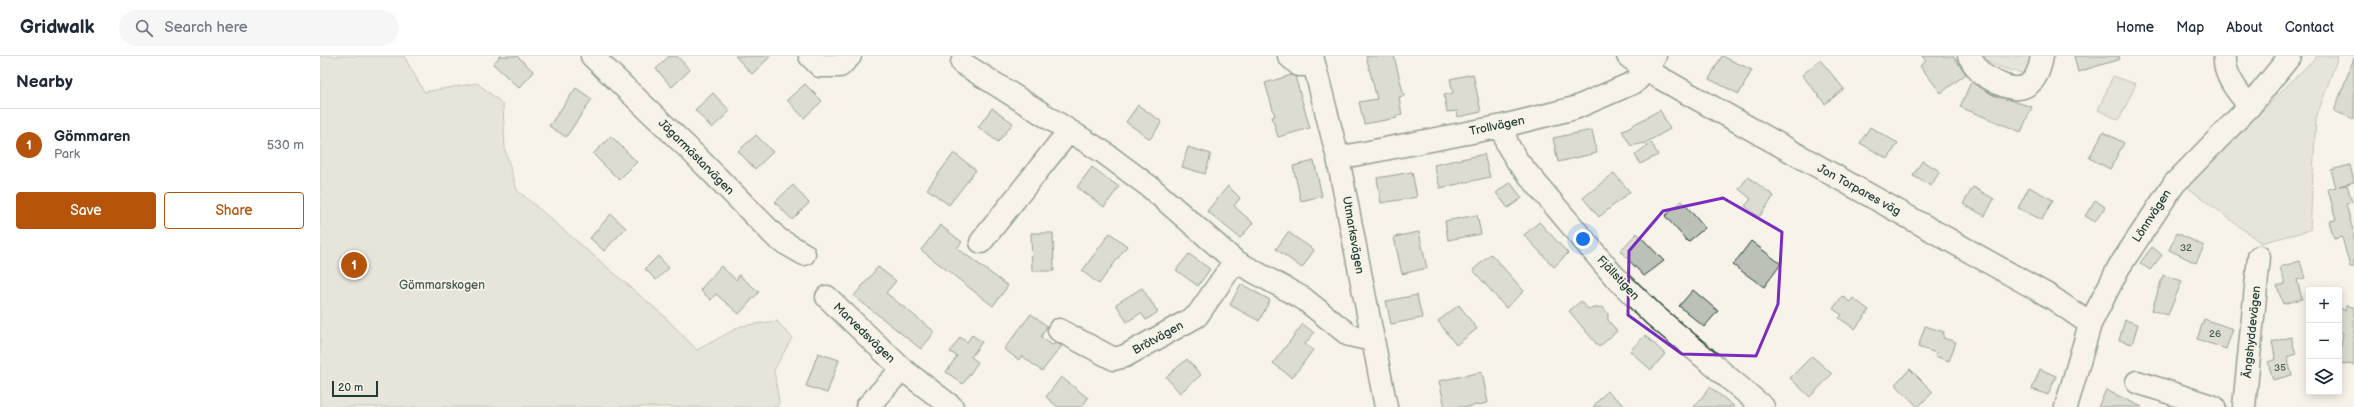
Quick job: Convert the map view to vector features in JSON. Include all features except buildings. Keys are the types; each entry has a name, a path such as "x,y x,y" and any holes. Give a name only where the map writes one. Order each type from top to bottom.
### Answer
{"street":[{"name":"Jägarmästarvägen","path":"592,56 688,148 778,239 804,254"},
{"path":"810,56 820,66 840,66 850,56"},
{"name":"Utmarksvägen","path":"1289,56 1299,65 1313,60 1338,158 1386,407"},
{"name":"Jon Torpares väg","path":"1628,56 1651,63 2051,297 2090,324"},
{"path":"1969,56 1980,72 2007,88 2020,89 2028,87 2035,77 2042,56"},
{"path":"2225,56 2224,62 2229,78 2250,106"},
{"name":"Lönnvägen","path":"2066,407 2090,324 2112,277 2174,184 2250,106 2290,56"},
{"path":"962,63 1103,152 1150,188 1235,261 1269,277 1304,299 1348,335 1372,340"},
{"name":"Trollvägen","path":"1338,158 1503,126 1575,108 1634,82 1651,63"},
{"name":"Fjällstigen","path":"1503,126 1506,144 1518,162 1614,276 1654,315 1763,407"},
{"path":"981,242 1069,131"},
{"name":"Ängshyddevägen","path":"2244,407 2259,257"},
{"name":"Brötvägen","path":"1058,330 1114,359 1126,356 1197,316 1235,261"},
{"name":"Marvedsvägen","path":"827,298 902,369 952,407"},
{"name":"Marvedsvägen","path":"867,407 902,369"},
{"path":"2137,382 2214,407"}],"highlighted area":[{"path":"1723,198 1782,232 1778,304 1756,356 1682,354 1628,315 1629,251 1663,211"}],"green space":[{"name":"Gömmarskogen","path":"320,56 404,56 424,92 477,83 503,104 505,150 517,190 664,316 697,350 741,326 777,321 792,338 774,370 779,402 777,407 320,407"},
{"path":"1982,56 2037,56 2027,74 1997,66"},
{"path":"2317,56 2338,56 2316,118 2310,230 2261,243 2186,186"},
{"path":"2113,76 2136,84 2119,120 2098,110"}],"place":[{"name":"Gömmaren","path":"354,265"}]}
